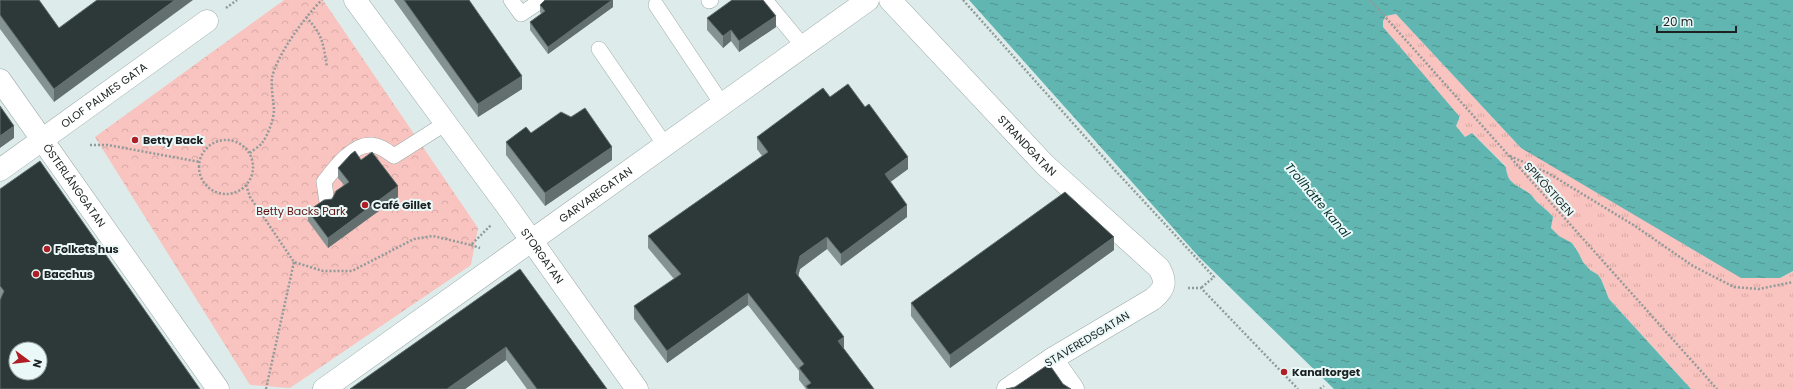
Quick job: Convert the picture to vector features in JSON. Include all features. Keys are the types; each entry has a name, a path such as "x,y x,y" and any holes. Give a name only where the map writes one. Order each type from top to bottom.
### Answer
{"street":[{"name":"STORGATAN","path":"355,0 446,123 637,389"},
{"name":"GARVAREGATAN","path":"324,389 868,0"},
{"name":"STRANDGATAN","path":"890,0 1045,165 1160,268 1164,277 1164,287"},
{"name":"OLOF PALMES GATA","path":"0,170 207,21"},
{"name":"ÖSTERLÅNGGATAN","path":"0,80 218,389"},
{"name":"STAVEREDSGATAN","path":"1008,389 1052,359 1153,299 1160,294 1164,287"},
{"path":"1052,359 1073,389"}],"lane":[{"path":"511,0 521,14 542,0"},
{"path":"765,0 803,46"},
{"path":"656,5 722,104"},
{"path":"599,49 665,145"},
{"path":"327,202 324,182 340,161 360,148 370,145 382,148 394,156 446,123"}],"path":[{"path":"250,153 261,144 269,129 274,111 271,94 272,77 278,61 306,17 322,0"},
{"path":"963,0 1098,151 1214,277 1201,288 1164,287"},
{"name":"SPIKÖSTIGEN","path":"1370,0 1717,389"},
{"path":"306,17 318,30 323,42 327,67"},
{"path":"222,140 238,142 250,153 253,161 253,170 251,178 246,185 231,193 222,193 214,191 202,179 200,162 203,154 214,143 222,140"},
{"path":"90,145 108,145 200,162"},
{"path":"1508,154 1548,173 1635,226 1692,266 1734,287 1759,289 1793,282"},
{"path":"246,185 250,197 294,262 323,271 352,271 414,239 433,236 471,245 491,225"},
{"path":"266,389 294,262"},
{"path":"1201,288 1298,389"},
{"path":"1320,389 1324,386"}],"green space":[{"name":"Betty Backs Park","path":"284,0 323,0 478,228 471,265 290,388 250,385 95,137"},
{"path":"1396,14 1521,148 1780,278 1793,271 1793,389 1691,389 1609,299 1601,279 1583,262 1572,243 1558,236 1551,228 1553,217 1547,210 1531,195 1511,181 1506,166 1473,134 1465,137 1456,126 1459,119 1383,27 1383,21 1386,16"}],"water":[{"name":"Trollhätte kanal","path":"969,0 1793,0 1793,271 1780,278 1741,278 1521,148 1396,14 1386,16 1383,21 1383,27 1459,116 1456,126 1465,137 1472,133 1506,167 1511,181 1531,195 1547,210 1553,217 1551,228 1559,236 1572,243 1583,262 1601,279 1609,299 1691,389 1334,389 1199,257"}],"building":[{"path":"0,0 39,0 59,28 97,0 175,0 54,89 0,15"},
{"path":"404,0 469,0 522,76 478,104"},
{"path":"545,0 612,0 548,47 530,22 545,11 540,5"},
{"path":"732,0 763,0 776,16 739,41 731,30 723,36 707,18"},
{"path":"848,84 865,107 869,104 908,157 885,174 907,205 841,254 827,237 800,256 796,273 844,337 838,341 874,389 808,389 806,386 811,383 799,368 804,364 748,293 667,351 634,306 681,274 648,236 768,152 757,137 823,88 830,97"},
{"path":"0,106 14,126 0,136"},
{"path":"585,108 612,147 545,193 506,142 526,127 531,133 561,112 571,117"},
{"name":"Café Gillet","path":"355,151 361,160 372,152 398,186 328,238 308,211 324,200 332,199 336,191 349,182 338,168"},
{"name":"Folkets hus","path":"40,161 200,389 0,389 0,300 4,291 0,286 0,189"},
{"path":"1065,192 1114,237 950,355 911,303"},
{"path":"520,269 607,389 537,389 506,347 447,389 350,389"},
{"path":"1049,364 1063,384 1071,389 1006,389 1015,387"}],"place":[{"name":"Betty Back","path":"135,140"},
{"name":"Café Gillet","path":"365,205"},
{"name":"Folkets hus","path":"47,249"},
{"name":"Bacchus","path":"36,274"},
{"name":"Kanaltorget","path":"1284,372"}]}
